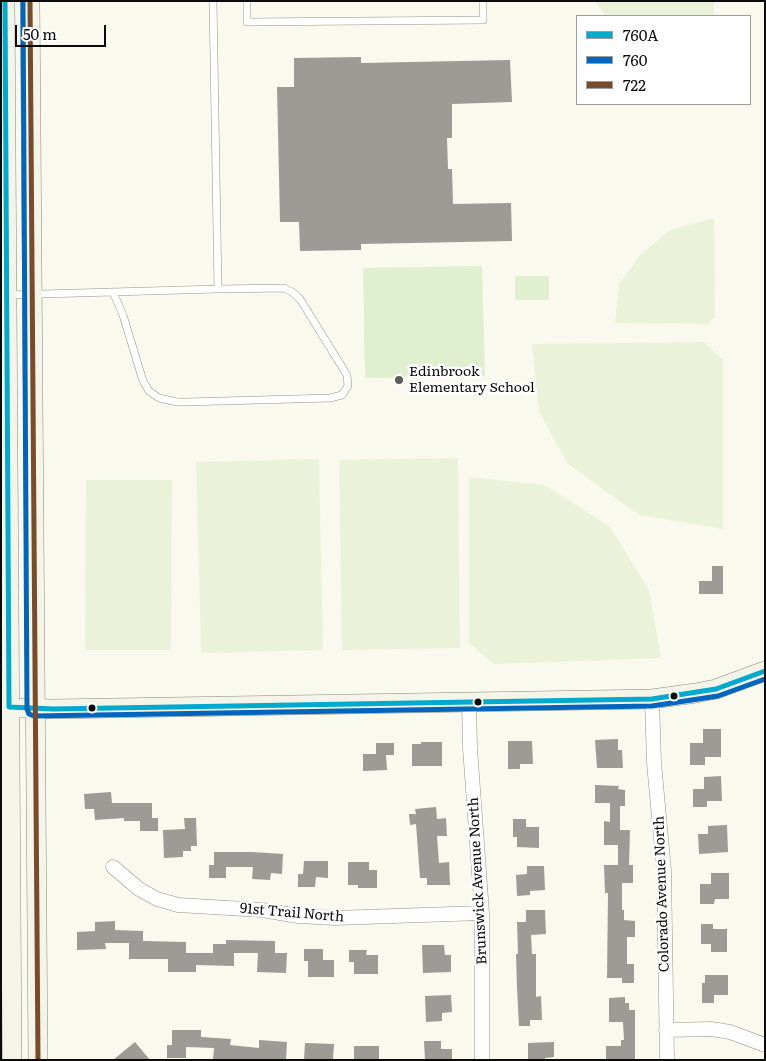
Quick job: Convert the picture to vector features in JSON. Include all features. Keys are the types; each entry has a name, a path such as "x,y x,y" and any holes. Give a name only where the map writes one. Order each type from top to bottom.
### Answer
{"main road":[{"path":"5,1 7,294 5,707 12,1060"},
{"path":"30,1 38,1060"},
{"path":"5,707 34,709 652,699 709,690 765,671"}],"street":[{"name":"Colorado Avenue North","path":"652,699 654,763 664,871 666,1060"},
{"name":"Brunswick Avenue North","path":"469,703 470,748 482,913 482,1060"},
{"name":"91st Trail North","path":"113,867 139,889 157,899 178,905 262,910 298,916 335,918 482,913"},
{"path":"666,1030 711,1029 730,1032 765,1045"}],"lane":[{"path":"213,1 218,289"},
{"path":"247,1 247,22 483,20 483,1"},
{"path":"7,294 284,288 292,292 300,300 347,375 348,386 342,394 330,398 185,402 159,398 149,391 143,381 124,315 113,292"}],"green space":[{"path":"596,1 714,1 714,15 604,15"},
{"path":"714,218 715,317 707,324 615,323 619,284 641,254 670,230"},
{"path":"482,266 485,376 365,378 363,268"},
{"path":"515,276 549,276 549,300 515,300"},
{"path":"704,342 723,360 723,529 639,515 568,464 539,412 532,344"},
{"path":"458,458 460,648 342,650 339,460"},
{"path":"319,459 323,650 201,653 196,462"},
{"path":"469,477 545,485 610,527 649,590 661,658 494,664 469,643"},
{"path":"86,480 172,480 171,650 85,650"}],"building":[{"path":"361,57 361,63 510,60 512,102 452,104 452,138 447,138 448,169 452,169 453,204 511,203 512,241 361,244 361,250 300,251 299,222 280,222 277,87 294,87 294,58"},
{"path":"712,566 723,566 723,594 699,594 699,581 712,581"},
{"path":"703,729 721,729 721,757 705,757 705,765 690,765 690,743 703,743"},
{"path":"618,739 618,750 622,750 623,768 597,768 595,740"},
{"path":"508,741 532,741 533,764 520,764 520,769 508,769"},
{"path":"421,742 442,742 442,766 412,766 412,744 421,744"},
{"path":"376,743 394,743 394,755 386,755 387,770 363,771 363,754 376,754"},
{"path":"721,776 722,801 707,801 707,807 693,807 693,789 704,789 704,777"},
{"path":"595,785 619,786 618,789 625,790 625,806 620,806 620,830 630,830 629,865 633,865 633,883 622,883 622,910 624,910 624,920 635,921 635,937 627,937 627,964 634,964 634,983 622,983 622,978 607,978 608,893 605,893 604,865 618,865 618,845 604,845 604,821 610,822 610,803 595,803"},
{"path":"111,792 112,803 152,803 152,818 158,818 158,831 140,831 140,821 124,821 124,818 95,820 94,809 85,809 84,794"},
{"path":"436,807 437,819 446,818 447,836 437,836 439,863 449,862 450,885 427,885 427,878 420,878 416,824 410,825 409,814 416,814 415,809"},
{"path":"184,818 196,818 197,846 191,846 191,851 183,851 183,857 164,858 163,830 185,829"},
{"path":"513,819 526,819 526,827 539,827 539,848 517,847 517,837 513,837"},
{"path":"727,825 728,852 699,854 698,834 708,834 708,826"},
{"path":"214,852 283,854 282,874 271,873 270,880 252,879 253,867 226,867 226,878 209,878 209,865 214,865"},
{"path":"304,861 328,861 328,878 316,877 315,887 298,887 298,874 303,874"},
{"path":"348,862 369,862 369,870 377,870 377,888 358,888 358,885 348,885"},
{"path":"527,866 544,866 545,890 530,891 530,895 517,896 516,875 527,874"},
{"path":"711,873 729,873 729,899 715,899 714,904 700,904 700,884 711,884"},
{"path":"526,910 545,910 546,934 531,935 532,954 536,954 536,997 541,996 542,1020 530,1020 530,1026 519,1026 516,954 518,954 517,922 526,922"},
{"path":"115,921 115,930 143,931 143,941 186,942 186,953 213,953 213,944 226,944 226,940 275,941 275,953 287,953 286,973 257,972 258,953 234,953 234,966 196,965 196,972 168,972 168,959 129,959 129,943 105,943 106,949 77,950 77,932 95,931 95,922"},
{"path":"701,924 713,924 713,929 727,929 727,952 711,952 711,944 701,944"},
{"path":"422,945 444,945 445,955 451,955 451,972 423,973"},
{"path":"304,949 323,949 323,960 334,960 334,977 308,977 308,961 304,961"},
{"path":"349,950 367,950 366,955 378,955 378,974 354,974 354,962 349,962"},
{"path":"705,975 728,975 728,995 714,995 714,1003 702,1003 702,983 705,983"},
{"path":"451,995 452,1012 442,1013 442,1021 426,1022 425,996"},
{"path":"625,997 625,1003 629,1003 629,1010 635,1010 635,1059 606,1060 606,1046 621,1046 621,1040 624,1040 623,1022 609,1022 609,998"},
{"path":"172,1030 201,1030 201,1037 231,1039 230,1045 259,1048 259,1040 287,1042 286,1060 213,1059 214,1048 186,1047 186,1058 167,1058 167,1045 172,1045"},
{"path":"424,1041 441,1041 441,1049 452,1049 452,1060 425,1060"},
{"path":"135,1042 150,1060 113,1060"},
{"path":"554,1042 554,1057 545,1058 545,1060 528,1060 528,1043"},
{"path":"305,1043 334,1044 333,1060 304,1060"},
{"path":"354,1046 379,1046 379,1060 354,1060"}],"transit line":[{"name":"760A","path":"5,1 9,707 53,709 652,699 716,689 765,671"},
{"name":"760","path":"23,1 27,709 29,714 34,716 652,706 718,696 765,679"},
{"name":"722","path":"30,1 38,1060"}],"place":[{"name":"Edinbrook Elementary School","path":"399,380"}]}
